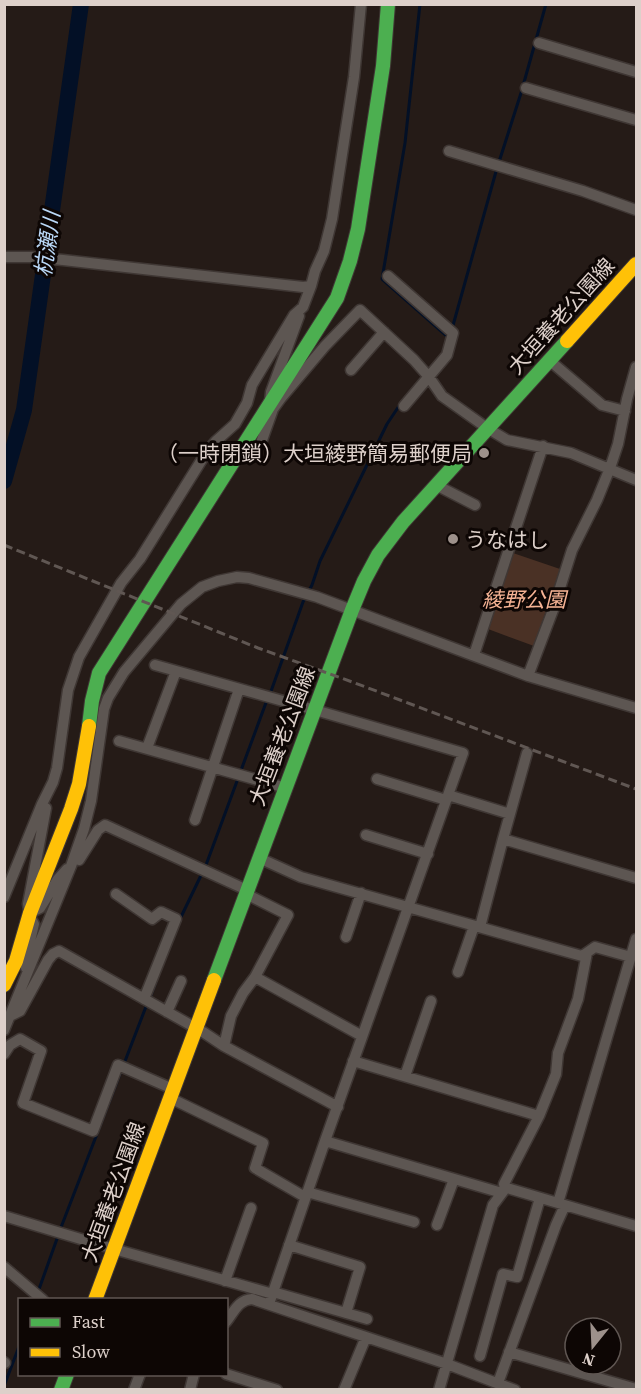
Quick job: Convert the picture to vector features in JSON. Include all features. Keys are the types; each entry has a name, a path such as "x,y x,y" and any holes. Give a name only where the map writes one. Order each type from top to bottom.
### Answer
{"main road":[{"path":"4,985 16,961 30,913 79,784 92,701 99,673 272,406 337,298 353,254 358,229 381,77 388,4"},
{"name":"大垣養老公園線","path":"95,1298 364,581 378,555 403,522 636,264"}],"street":[{"path":"262,440 272,406 271,392 324,251 332,219 354,77 362,4"},
{"path":"539,43 636,72"},
{"path":"526,88 636,120"},
{"path":"449,151 583,191 636,210"},
{"path":"4,257 63,260 292,286 311,286"},
{"path":"388,276 453,333 447,355 404,406"},
{"path":"4,897 53,782 68,690 76,665 88,640 121,583 140,559 206,453 235,424 247,403 252,386 294,315 303,307"},
{"path":"272,406 360,310 414,360 442,396 487,428 507,440 571,453 636,480"},
{"path":"351,370 384,332"},
{"path":"549,360 602,405 624,411"},
{"path":"528,676 553,610 572,550 610,468 618,444 624,411 632,400 636,367"},
{"path":"474,655 543,446"},
{"path":"436,485 476,505"},
{"path":"4,1030 72,864 88,817 108,698 124,672 181,604 202,587 237,577 249,578 317,597 528,676 636,708"},
{"path":"155,665 463,753 272,1297"},
{"path":"147,748 176,671"},
{"path":"195,820 239,689"},
{"path":"119,741 286,788"},
{"path":"458,972 477,926 527,753"},
{"path":"378,779 510,814"},
{"path":"27,973 25,963 34,924 28,904 49,791"},
{"path":"30,913 40,908 58,879 80,859 98,830 105,825 247,892 288,915 231,1016 224,1046"},
{"path":"366,835 428,854"},
{"path":"502,839 636,878"},
{"path":"259,858 301,877 582,956 595,947 631,957"},
{"path":"346,938 361,893"},
{"path":"116,894 152,919 161,912 176,919 144,999"},
{"path":"498,1383 556,1225 636,939"},
{"path":"10,1016 20,1011 48,960 59,951 224,1046 338,1107"},
{"path":"503,1191 504,1184 539,1116 556,1074 558,1053 578,999 587,953"},
{"path":"255,977 362,1036"},
{"path":"167,1012 181,981"},
{"path":"405,1076 431,1000"},
{"path":"4,1054 10,1045 20,1040 41,1051 23,1103 93,1131 118,1065 263,1143 255,1168 306,1195 414,1222"},
{"path":"353,1061 539,1116"},
{"path":"325,1141 503,1191"},
{"path":"437,1225 454,1179"},
{"path":"439,1389 493,1205 503,1191 507,1188 636,1226"},
{"path":"480,1356 503,1274 517,1277 540,1198"},
{"path":"225,1281 251,1208"},
{"path":"4,1216 225,1281 272,1297 366,1337 515,1389"},
{"path":"289,1245 360,1267 346,1313"},
{"path":"4,1267 42,1298"},
{"path":"228,1319 244,1300 272,1297 367,1319"},
{"path":"344,1389 366,1337"},
{"path":"509,1352 636,1389"},
{"path":"228,1375 277,1389"}],"green space":[{"name":"綾野公園","path":"513,553 560,569 534,646 488,629"}],"waterway":[{"name":"杭瀬川","path":"4,481 24,410 81,4"},
{"path":"420,4 405,143 382,279 449,338"},
{"path":"499,162 546,4"},
{"path":"452,329 497,168"},
{"path":"270,694 320,561 387,424 401,403"},
{"path":"180,919 206,865 267,700"},
{"path":"150,998 156,982"},
{"path":"60,1230 147,1004"},
{"path":"38,1292 58,1236"},
{"path":"4,1386 18,1349"}],"railway":[{"path":"4,545 258,648 636,789"}],"traffic: fast":[{"path":"89,726 99,673 337,298 358,229 383,66 388,4"},
{"path":"214,980 352,610 378,555 403,522 567,341"},
{"path":"61,1390 66,1376"}],"traffic: slow":[{"path":"567,341 636,264"},
{"path":"4,985 16,961 30,913 71,809 79,784 89,726"},
{"path":"96,1298 214,980"}],"place":[{"name":"（一時閉鎖）大垣綾野簡易郵便局","path":"484,453"},
{"name":"うなはし","path":"453,539"}]}
